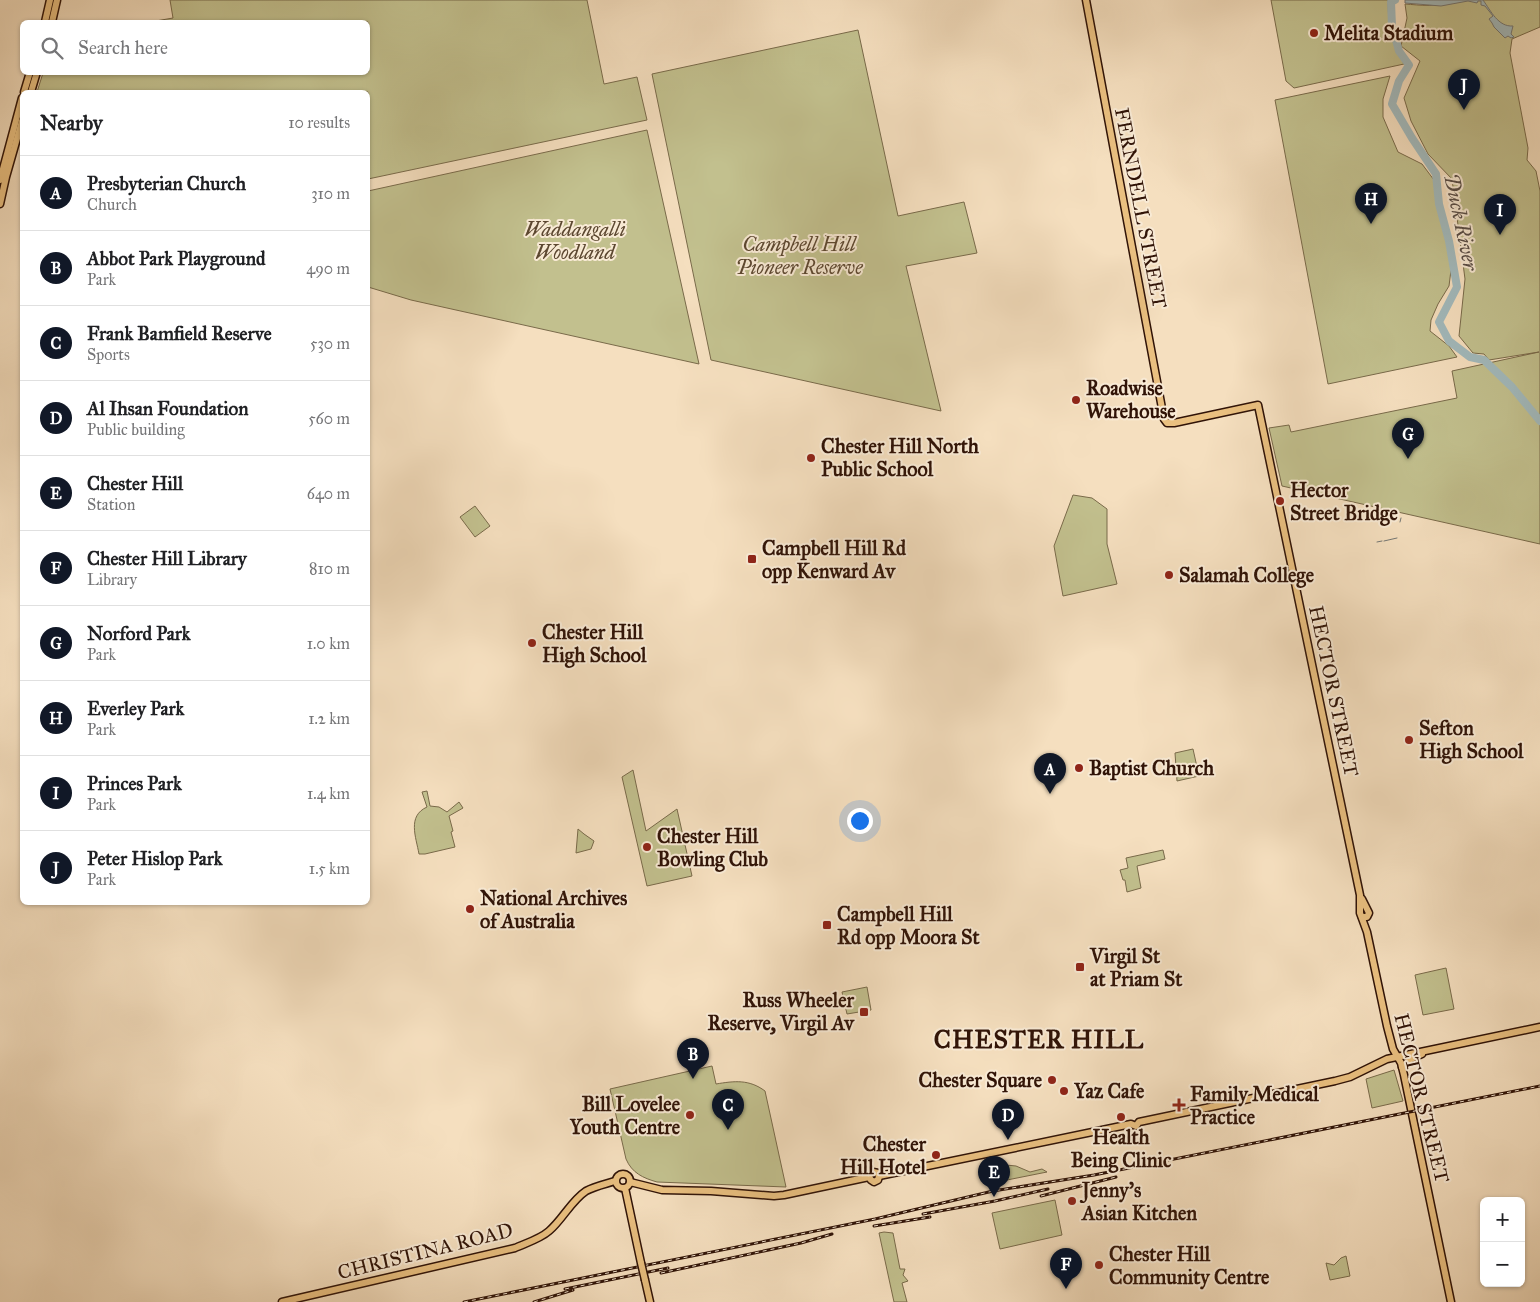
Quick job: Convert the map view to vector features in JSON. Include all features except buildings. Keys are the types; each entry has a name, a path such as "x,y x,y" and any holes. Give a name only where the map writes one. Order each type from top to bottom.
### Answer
{"main road":[{"path":"45,20 50,0"},
{"path":"52,20 56,0"},
{"name":"FERNDELL STREET","path":"1086,0 1163,415 1166,421 1174,423 1258,405"},
{"path":"25,90 29,75"},
{"path":"32,90 36,75"},
{"path":"0,180 20,105"},
{"path":"0,204 20,128"},
{"name":"HECTOR STREET","path":"1258,405 1387,1026 1393,1049 1402,1068 1451,1302"},
{"path":"630,1182 662,1190 711,1191 774,1196 869,1177 874,1182 878,1180 879,1176 1131,1124 1136,1126 1138,1122 1336,1082 1357,1074 1380,1061 1397,1056 1540,1027"},
{"path":"1402,1068 1411,1059 1432,1049"},
{"path":"625,1188 618,1187 615,1181 618,1175 624,1174 630,1178 630,1182"},
{"name":"CHRISTINA ROAD","path":"282,1302 515,1248 550,1230 579,1196 586,1191 615,1181"},
{"path":"625,1188 630,1182"},
{"path":"625,1188 650,1302"}],"green space":[{"path":"170,0 587,0 604,84 637,77 647,120 370,179 370,90 38,90 42,75 370,75 370,20 162,20 173,18"},
{"path":"1271,0 1388,0 1389,28 1404,64 1294,88 1286,81"},
{"path":"1452,0 1540,0 1540,27 1512,39 1510,53 1528,148 1527,160 1536,171 1540,191 1540,544 1282,486 1269,428 1289,425 1291,432 1457,398 1452,371 1539,352 1489,360 1484,354 1473,353 1459,336 1465,279 1452,179 1428,154 1411,121 1404,98 1420,61 1401,46 1407,18 1405,4 1436,5"},
{"name":"Campbell Hill Pioneer Reserve","path":"858,30 898,216 964,202 977,253 906,266 941,411 711,360 652,74"},
{"path":"1390,76 1383,99 1383,117 1398,152 1422,164 1440,188 1440,212 1449,236 1446,238 1453,254 1449,286 1431,320 1430,331 1449,346 1457,357 1328,384 1275,100"},
{"name":"Waddangalli Woodland","path":"647,130 699,364 411,300 370,288 370,191"},
{"path":"1073,495 1092,498 1107,509 1107,544 1117,584 1063,596 1054,546"},
{"path":"475,506 490,526 475,537 460,517"},
{"path":"1193,749 1199,776 1177,781 1175,753"},
{"path":"633,770 646,831 677,809 692,876 647,886 622,777"},
{"path":"427,791 430,806 439,807 447,812 459,802 463,808 449,816 455,847 419,854 414,828 417,816 427,807 422,792"},
{"path":"578,829 594,841 591,849 576,853"},
{"path":"1163,850 1165,859 1137,866 1141,888 1127,892 1125,880 1123,880 1120,870 1128,868 1126,858"},
{"path":"1446,968 1454,1009 1423,1015 1415,975"},
{"path":"867,987 871,1010 847,1014 842,992"},
{"path":"712,1066 716,1084 747,1083 753,1084 765,1091 786,1187 657,1182 638,1174 628,1164 610,1089"},
{"path":"1394,1070 1403,1101 1372,1108 1366,1079"},
{"path":"997,1162 1016,1166 1030,1172 1042,1169 1047,1172 987,1184 984,1168"},
{"path":"1055,1200 1062,1235 1000,1249 992,1213"},
{"path":"879,1233 893,1233 900,1269 905,1269 903,1275 908,1281 902,1283 907,1302 894,1302"},
{"path":"1346,1256 1350,1276 1330,1280 1326,1263 1334,1265"}],"water":[{"path":"1405,0 1483,0 1499,21 1508,26 1513,26 1511,34 1514,37 1508,36 1505,38 1494,27 1489,19 1493,16 1485,6 1481,5 1481,1 1477,3 1468,1 1441,6 1405,3"}],"waterway":[{"name":"Duck River","path":"1395,0 1391,2 1392,26 1399,51 1409,65 1399,81 1392,104 1436,174 1439,204 1449,241 1457,287 1439,322 1449,341 1470,357 1484,360 1512,387 1540,421"},
{"path":"1400,522 1401,518"},
{"path":"1384,541 1397,538"},
{"path":"1377,542 1382,541"}],"railway":[{"path":"464,1302 875,1219 993,1191 1094,1175 1540,1086"},
{"path":"1041,1196 1116,1177"},
{"path":"923,1214 1048,1189"},
{"path":"874,1226 930,1217"},
{"path":"661,1273 801,1243 832,1234"},
{"path":"565,1289 668,1268"},
{"path":"534,1302 573,1290"}],"place":[{"name":"Melita Stadium","path":"1314,33"},
{"name":"Peter Hislop Park","path":"1464,110"},
{"name":"Everley Park","path":"1371,224"},
{"name":"Princes Park","path":"1500,235"},
{"name":"Roadwise Warehouse","path":"1076,400"},
{"name":"Chester Hill North Public School","path":"811,458"},
{"name":"Norford Park","path":"1408,459"},
{"name":"Hector Street Bridge","path":"1280,501"},
{"name":"Campbell Hill Rd opp Kenward Av","path":"752,559"},
{"name":"Salamah College","path":"1169,575"},
{"name":"Chester Hill High School","path":"532,643"},
{"name":"Sefton High School","path":"1409,740"},
{"name":"Baptist Church","path":"1079,768"},
{"name":"Presbyterian Church","path":"1050,794"},
{"name":"Chester Hill Bowling Club","path":"647,847"},
{"name":"National Archives of Australia","path":"470,909"},
{"name":"Campbell Hill Rd opp Moora St","path":"827,925"},
{"name":"Virgil St at Priam St","path":"1080,967"},
{"name":"Russ Wheeler Reserve, Virgil Av","path":"864,1012"},
{"name":"Abbot Park Playground","path":"693,1079"},
{"name":"Chester Square","path":"1052,1080"},
{"name":"Yaz Cafe","path":"1064,1091"},
{"name":"Family Medical Practice","path":"1179,1105"},
{"name":"Bill Lovelee Youth Centre","path":"690,1115"},
{"name":"Health Being Clinic","path":"1121,1117"},
{"name":"Frank Bamfield Reserve","path":"728,1130"},
{"name":"Al Ihsan Foundation","path":"1008,1140"},
{"name":"Chester Hill Hotel","path":"936,1155"},
{"name":"Chester Hill","path":"994,1197"},
{"name":"Jenny's Asian Kitchen","path":"1072,1201"},
{"name":"Chester Hill Community Centre","path":"1099,1265"},
{"name":"Chester Hill Library","path":"1066,1289"}],"district":[{"name":"CHESTER HILL","path":"1039,1039"}]}
